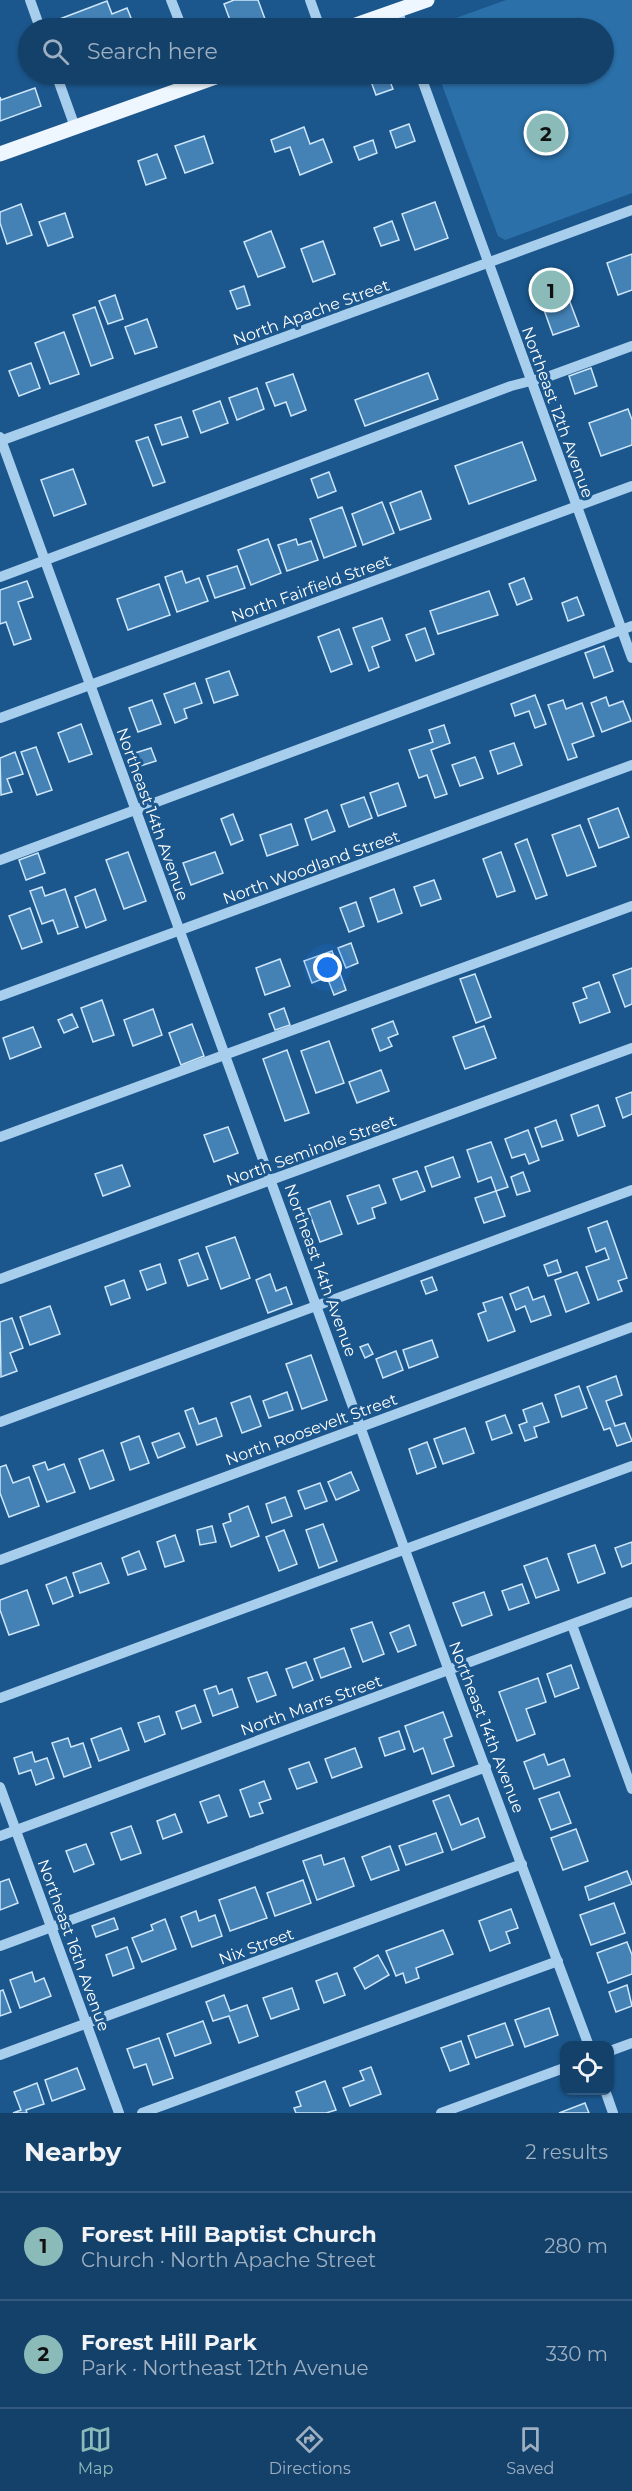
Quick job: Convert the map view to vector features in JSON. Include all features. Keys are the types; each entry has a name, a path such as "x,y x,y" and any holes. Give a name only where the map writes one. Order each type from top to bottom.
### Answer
{"main road":[{"path":"375,18 427,0"},
{"path":"0,154 184,84"}],"street":[{"path":"30,0 36,18"},
{"path":"171,0 178,18"},
{"path":"310,0 316,18"},
{"path":"398,10 401,18"},
{"path":"60,84 75,126"},
{"name":"Northeast 12th Avenue","path":"424,84 530,381 577,506 627,628 632,658"},
{"name":"North Apache Street","path":"0,440 632,210"},
{"path":"0,577 500,390 632,346"},
{"name":"Northeast 14th Avenue","path":"0,440 272,1180 449,1671 587,2041"},
{"name":"North Fairfield Street","path":"0,718 632,486"},
{"path":"0,860 627,628"},
{"name":"North Woodland Street","path":"0,996 632,765"},
{"path":"0,1137 632,906"},
{"name":"North Seminole Street","path":"0,1279 632,1048"},
{"path":"0,1422 632,1190"},
{"name":"North Roosevelt Street","path":"0,1560 632,1327"},
{"path":"0,1698 632,1466"},
{"name":"North Marrs Street","path":"0,1836 632,1602"},
{"path":"572,1624 632,1789"},
{"path":"0,1946 486,1767"},
{"name":"Northeast 16th Avenue","path":"0,1787 119,2113"},
{"name":"Nix Street","path":"0,2055 522,1864"},
{"path":"142,2113 558,1961"},
{"path":"614,2049 632,2043"},
{"path":"441,2113 560,2069"},
{"path":"607,2095 614,2113"}],"shaded area":[{"path":"506,0 632,0 632,193 505,240 498,236 442,84 614,84 614,18 456,18"}],"building":[{"path":"234,0 258,0 265,18 229,18 224,4"},
{"path":"107,1 112,14 127,8 131,18 62,18"},
{"path":"372,84 391,84 393,89 376,95"},
{"path":"35,88 41,106 0,121 0,97 1,100"},
{"path":"409,124 415,141 396,148 390,131"},
{"path":"304,127 310,144 323,139 332,162 300,175 290,147 275,152 271,140"},
{"path":"204,136 213,163 185,173 175,146"},
{"path":"373,140 377,153 359,160 354,147"},
{"path":"157,154 166,178 146,185 138,161"},
{"path":"435,202 448,238 415,250 402,214"},
{"path":"21,204 32,235 7,244 0,223 0,212"},
{"path":"65,213 73,237 48,246 39,222"},
{"path":"392,221 399,240 381,246 374,228"},
{"path":"271,231 285,267 258,277 244,242"},
{"path":"323,241 335,274 313,282 301,249"},
{"path":"632,254 632,290 618,295 607,263"},
{"path":"559,273 579,326 553,335 534,282"},
{"path":"244,286 250,305 237,309 230,291"},
{"path":"115,295 123,319 108,324 99,301"},
{"path":"95,307 113,358 91,366 73,315"},
{"path":"147,319 157,347 135,354 125,327"},
{"path":"64,332 79,374 50,384 35,343"},
{"path":"31,363 40,388 19,396 9,371"},
{"path":"591,368 597,386 575,394 569,376"},
{"path":"428,373 438,399 365,426 355,400"},
{"path":"293,374 306,410 291,416 286,402 275,406 266,383"},
{"path":"257,388 264,409 237,420 229,398"},
{"path":"220,401 228,423 201,433 193,411"},
{"path":"628,409 632,420 632,445 601,456 589,423"},
{"path":"181,417 188,437 162,445 155,425"},
{"path":"148,437 165,482 153,486 136,441"},
{"path":"522,442 536,480 469,504 455,466"},
{"path":"73,469 86,504 54,516 41,480"},
{"path":"329,472 336,491 318,498 311,479"},
{"path":"421,491 431,519 400,530 390,503"},
{"path":"382,502 394,533 363,545 352,514"},
{"path":"342,507 356,546 324,558 310,519"},
{"path":"268,539 281,573 251,585 238,550"},
{"path":"296,539 298,545 311,541 318,560 287,571 278,545"},
{"path":"237,566 245,588 215,598 207,576"},
{"path":"182,571 186,583 199,578 208,601 177,612 165,577"},
{"path":"524,578 532,599 517,605 509,584"},
{"path":"27,581 33,597 18,602 31,639 14,645 6,622 0,624 0,590"},
{"path":"159,584 170,615 128,630 117,599"},
{"path":"489,591 498,615 438,634 430,611"},
{"path":"577,597 584,615 568,621 562,603"},
{"path":"382,618 390,640 372,647 379,667 369,671 353,628"},
{"path":"425,628 434,654 416,661 406,635"},
{"path":"339,629 352,664 331,672 318,637"},
{"path":"604,646 613,671 594,678 585,653"},
{"path":"229,671 238,695 214,703 206,679"},
{"path":"195,683 202,703 184,709 187,718 175,723 164,694"},
{"path":"535,695 546,724 535,728 529,711 515,716 511,704"},
{"path":"606,697 609,706 623,701 631,721 602,732 591,703"},
{"path":"152,700 161,724 138,732 129,708"},
{"path":"563,700 566,709 582,703 594,736 572,744 577,757 568,760 548,705"},
{"path":"81,724 92,754 69,762 58,733"},
{"path":"444,725 450,743 431,750 447,794 435,798 427,775 419,778 409,750 433,742 429,730"},
{"path":"514,743 522,765 498,774 490,751"},
{"path":"36,747 52,790 37,795 21,752"},
{"path":"151,748 156,761 140,766 135,753"},
{"path":"15,752 23,774 7,779 12,792 1,795 0,758"},
{"path":"475,757 483,778 460,786 452,765"},
{"path":"398,783 406,806 378,816 370,793"},
{"path":"364,797 372,818 349,827 341,805"},
{"path":"618,808 629,837 599,848 588,819"},
{"path":"327,810 335,831 312,840 305,819"},
{"path":"233,814 243,840 231,845 221,819"},
{"path":"291,824 298,845 267,856 260,835"},
{"path":"580,825 596,866 567,876 552,835"},
{"path":"527,839 547,895 536,899 515,844"},
{"path":"128,852 146,901 124,909 106,860"},
{"path":"215,852 223,873 191,885 183,863"},
{"path":"501,852 515,891 497,897 483,859"},
{"path":"38,853 45,873 26,880 19,860"},
{"path":"434,880 441,899 421,906 414,887"},
{"path":"42,887 45,896 65,889 78,927 58,934 53,920 42,924 30,891"},
{"path":"95,889 106,920 86,928 75,897"},
{"path":"394,889 402,913 378,922 370,898"},
{"path":"356,902 364,926 349,932 340,908"},
{"path":"30,908 42,942 22,949 9,916"},
{"path":"351,943 358,963 346,968 338,948"},
{"path":"332,951 346,990 334,995 327,977 312,983 304,961"},
{"path":"280,959 290,986 265,995 256,968"},
{"path":"632,968 632,1004 625,1007 613,975"},
{"path":"475,974 491,1017 476,1023 460,979"},
{"path":"599,982 610,1012 580,1023 573,1003 587,998 583,988"},
{"path":"102,1000 114,1035 93,1042 81,1008"},
{"path":"284,1008 290,1025 275,1030 269,1014"},
{"path":"153,1009 162,1035 133,1046 124,1020"},
{"path":"72,1014 78,1027 64,1033 58,1020"},
{"path":"393,1021 398,1034 388,1038 392,1046 380,1051 372,1029"},
{"path":"192,1024 204,1056 181,1065 169,1033"},
{"path":"484,1026 496,1058 465,1069 453,1037"},
{"path":"33,1027 41,1047 10,1059 3,1038"},
{"path":"329,1041 344,1083 316,1093 301,1051"},
{"path":"287,1050 309,1113 285,1121 263,1059"},
{"path":"381,1070 389,1091 357,1103 349,1082"},
{"path":"632,1092 632,1114 623,1118 616,1098"},
{"path":"598,1105 605,1126 578,1136 571,1115"},
{"path":"556,1120 563,1140 542,1147 535,1128"},
{"path":"228,1127 238,1153 214,1162 204,1135"},
{"path":"528,1130 539,1160 529,1164 525,1154 512,1158 505,1139"},
{"path":"491,1142 508,1187 496,1191 491,1177 478,1182 467,1150"},
{"path":"453,1157 460,1177 432,1187 425,1167"},
{"path":"122,1165 130,1186 103,1196 95,1174"},
{"path":"417,1171 425,1191 401,1200 393,1179"},
{"path":"523,1172 530,1191 517,1195 511,1177"},
{"path":"379,1185 386,1203 372,1208 375,1218 358,1224 347,1196"},
{"path":"496,1191 505,1216 484,1223 475,1198"},
{"path":"330,1201 342,1234 320,1242 308,1209"},
{"path":"607,1221 627,1278 618,1281 622,1291 598,1300 586,1267 609,1259 605,1248 596,1252 588,1228"},
{"path":"235,1237 250,1278 221,1289 206,1247"},
{"path":"198,1253 208,1279 188,1286 179,1260"},
{"path":"557,1260 561,1272 548,1276 544,1265"},
{"path":"160,1264 166,1283 147,1290 140,1271"},
{"path":"577,1272 589,1303 566,1312 555,1280"},
{"path":"270,1274 276,1291 286,1287 292,1304 268,1313 256,1280"},
{"path":"432,1277 437,1290 426,1294 421,1281"},
{"path":"124,1280 130,1298 111,1305 105,1287"},
{"path":"528,1287 533,1300 544,1296 551,1315 531,1322 525,1306 516,1310 510,1294"},
{"path":"502,1297 515,1331 488,1341 478,1314 486,1311 483,1303"},
{"path":"50,1306 60,1334 30,1345 20,1317"},
{"path":"12,1318 23,1348 10,1353 17,1371 1,1377 0,1322"},
{"path":"432,1340 438,1357 409,1368 403,1350"},
{"path":"368,1344 373,1354 365,1358 360,1347"},
{"path":"396,1351 403,1370 383,1378 376,1359"},
{"path":"311,1355 327,1400 302,1409 286,1364"},
{"path":"616,1376 622,1395 606,1401 615,1426 625,1423 632,1441 617,1446 610,1428 604,1430 587,1387"},
{"path":"579,1386 587,1408 562,1417 555,1395"},
{"path":"287,1392 293,1410 269,1418 263,1401"},
{"path":"250,1396 261,1426 242,1433 231,1403"},
{"path":"542,1403 549,1422 534,1427 537,1437 525,1441 519,1425 527,1422 523,1410"},
{"path":"193,1408 199,1424 216,1418 222,1436 197,1445 185,1411"},
{"path":"505,1415 512,1433 492,1440 486,1422"},
{"path":"465,1428 474,1453 443,1464 434,1439"},
{"path":"179,1433 185,1447 158,1458 152,1443"},
{"path":"139,1436 149,1463 130,1470 121,1443"},
{"path":"427,1442 436,1467 417,1474 409,1449"},
{"path":"103,1450 114,1480 90,1489 79,1459"},
{"path":"45,1462 48,1470 64,1464 75,1492 47,1502 33,1466"},
{"path":"6,1465 13,1483 29,1477 39,1506 9,1517 0,1493 0,1467"},
{"path":"351,1472 359,1490 336,1500 328,1482"},
{"path":"320,1483 327,1501 305,1509 298,1491"},
{"path":"285,1497 292,1516 272,1523 266,1504"},
{"path":"248,1506 259,1536 231,1547 223,1524 231,1521 229,1514"},
{"path":"323,1524 337,1561 319,1568 306,1530"},
{"path":"212,1526 216,1542 200,1545 197,1530"},
{"path":"284,1530 297,1564 279,1571 266,1537"},
{"path":"175,1535 184,1561 165,1567 157,1542"},
{"path":"632,1542 632,1563 622,1567 615,1548"},
{"path":"595,1545 605,1573 578,1583 568,1554"},
{"path":"139,1551 146,1569 128,1575 122,1558"},
{"path":"547,1558 559,1590 536,1598 524,1566"},
{"path":"101,1563 109,1583 80,1593 73,1573"},
{"path":"66,1577 73,1596 53,1604 46,1585"},
{"path":"522,1584 529,1603 509,1610 502,1591"},
{"path":"27,1590 39,1625 9,1635 0,1610 0,1600"},
{"path":"484,1592 492,1615 462,1626 453,1603"},
{"path":"372,1622 384,1654 363,1662 351,1629"},
{"path":"409,1625 416,1645 398,1652 390,1633"},
{"path":"344,1648 351,1667 321,1678 314,1659"},
{"path":"306,1662 313,1680 293,1688 286,1669"},
{"path":"571,1665 579,1688 555,1697 547,1674"},
{"path":"267,1672 276,1695 257,1702 248,1678"},
{"path":"538,1678 546,1702 526,1709 535,1734 517,1741 499,1692"},
{"path":"216,1686 219,1694 232,1689 238,1707 213,1716 204,1690"},
{"path":"195,1705 201,1722 182,1729 176,1712"},
{"path":"443,1712 452,1736 444,1739 454,1766 432,1774 423,1748 414,1752 405,1726"},
{"path":"159,1716 165,1734 145,1742 138,1723"},
{"path":"121,1728 129,1750 99,1761 91,1739"},
{"path":"399,1731 405,1749 385,1756 379,1738"},
{"path":"68,1738 71,1747 83,1743 91,1767 64,1777 52,1743"},
{"path":"355,1748 362,1767 332,1778 325,1759"},
{"path":"32,1752 35,1762 47,1758 54,1778 36,1785 31,1770 19,1774 14,1758"},
{"path":"544,1754 548,1765 564,1759 570,1776 534,1789 524,1762"},
{"path":"309,1762 317,1782 297,1789 289,1769"},
{"path":"264,1781 271,1799 259,1803 263,1813 250,1817 240,1790"},
{"path":"559,1792 571,1823 551,1830 539,1799"},
{"path":"219,1795 227,1816 208,1823 200,1802"},
{"path":"449,1795 461,1825 478,1818 485,1837 452,1850 433,1801"},
{"path":"175,1814 182,1832 163,1839 157,1821"},
{"path":"131,1826 141,1853 121,1860 111,1833"},
{"path":"576,1829 588,1861 563,1870 551,1838"},
{"path":"436,1833 443,1852 406,1865 399,1846"},
{"path":"86,1844 94,1864 74,1872 66,1851"},
{"path":"390,1846 399,1870 371,1880 362,1857"},
{"path":"321,1855 324,1865 344,1858 354,1886 317,1900 303,1861"},
{"path":"627,1871 632,1884 589,1900 585,1887"},
{"path":"9,1879 18,1903 0,1910 0,1882"},
{"path":"303,1880 311,1903 275,1916 267,1893"},
{"path":"255,1887 267,1918 230,1931 219,1900"},
{"path":"614,1903 625,1933 591,1945 580,1915"},
{"path":"511,1909 518,1928 506,1932 510,1943 490,1951 479,1921"},
{"path":"196,1911 199,1921 215,1915 222,1936 192,1947 181,1917"},
{"path":"114,1918 118,1929 96,1937 92,1926"},
{"path":"165,1919 176,1949 142,1962 132,1938 153,1930 151,1925"},
{"path":"443,1930 453,1954 416,1968 419,1978 406,1983 403,1973 396,1976 386,1951"},
{"path":"627,1942 632,1955 632,1974 608,1983 597,1953"},
{"path":"127,1947 134,1968 113,1976 106,1955"},
{"path":"378,1955 389,1975 365,1989 354,1968"},
{"path":"32,1972 35,1982 44,1978 51,1996 20,2008 10,1980"},
{"path":"337,1973 345,1995 324,2003 316,1981"},
{"path":"627,1985 632,2006 616,2012 609,1992"},
{"path":"292,1988 299,2009 271,2019 263,1998"},
{"path":"3,1990 11,2012 0,2016 0,1991"},
{"path":"224,1995 230,2011 247,2005 258,2036 239,2043 229,2016 213,2021 206,2002"},
{"path":"549,2008 558,2035 525,2047 515,2020"},
{"path":"203,2021 211,2043 175,2056 167,2034"},
{"path":"505,2023 513,2045 476,2058 468,2036"},
{"path":"159,2038 173,2078 153,2085 146,2064 134,2068 127,2049"},
{"path":"461,2041 469,2064 450,2071 441,2048"},
{"path":"371,2067 381,2094 350,2106 343,2088 364,2080 360,2071"},
{"path":"77,2068 85,2089 52,2101 45,2080"},
{"path":"325,2081 336,2110 326,2113 296,2113 294,2108 301,2106 296,2092"},
{"path":"37,2083 44,2104 26,2110 27,2113 13,2113 21,2110 14,2092"},
{"path":"585,2103 589,2113 559,2113"}],"place":[{"name":"Forest Hill Park","path":"546,133"},
{"name":"Forest Hill Baptist Church","path":"551,290"}]}
